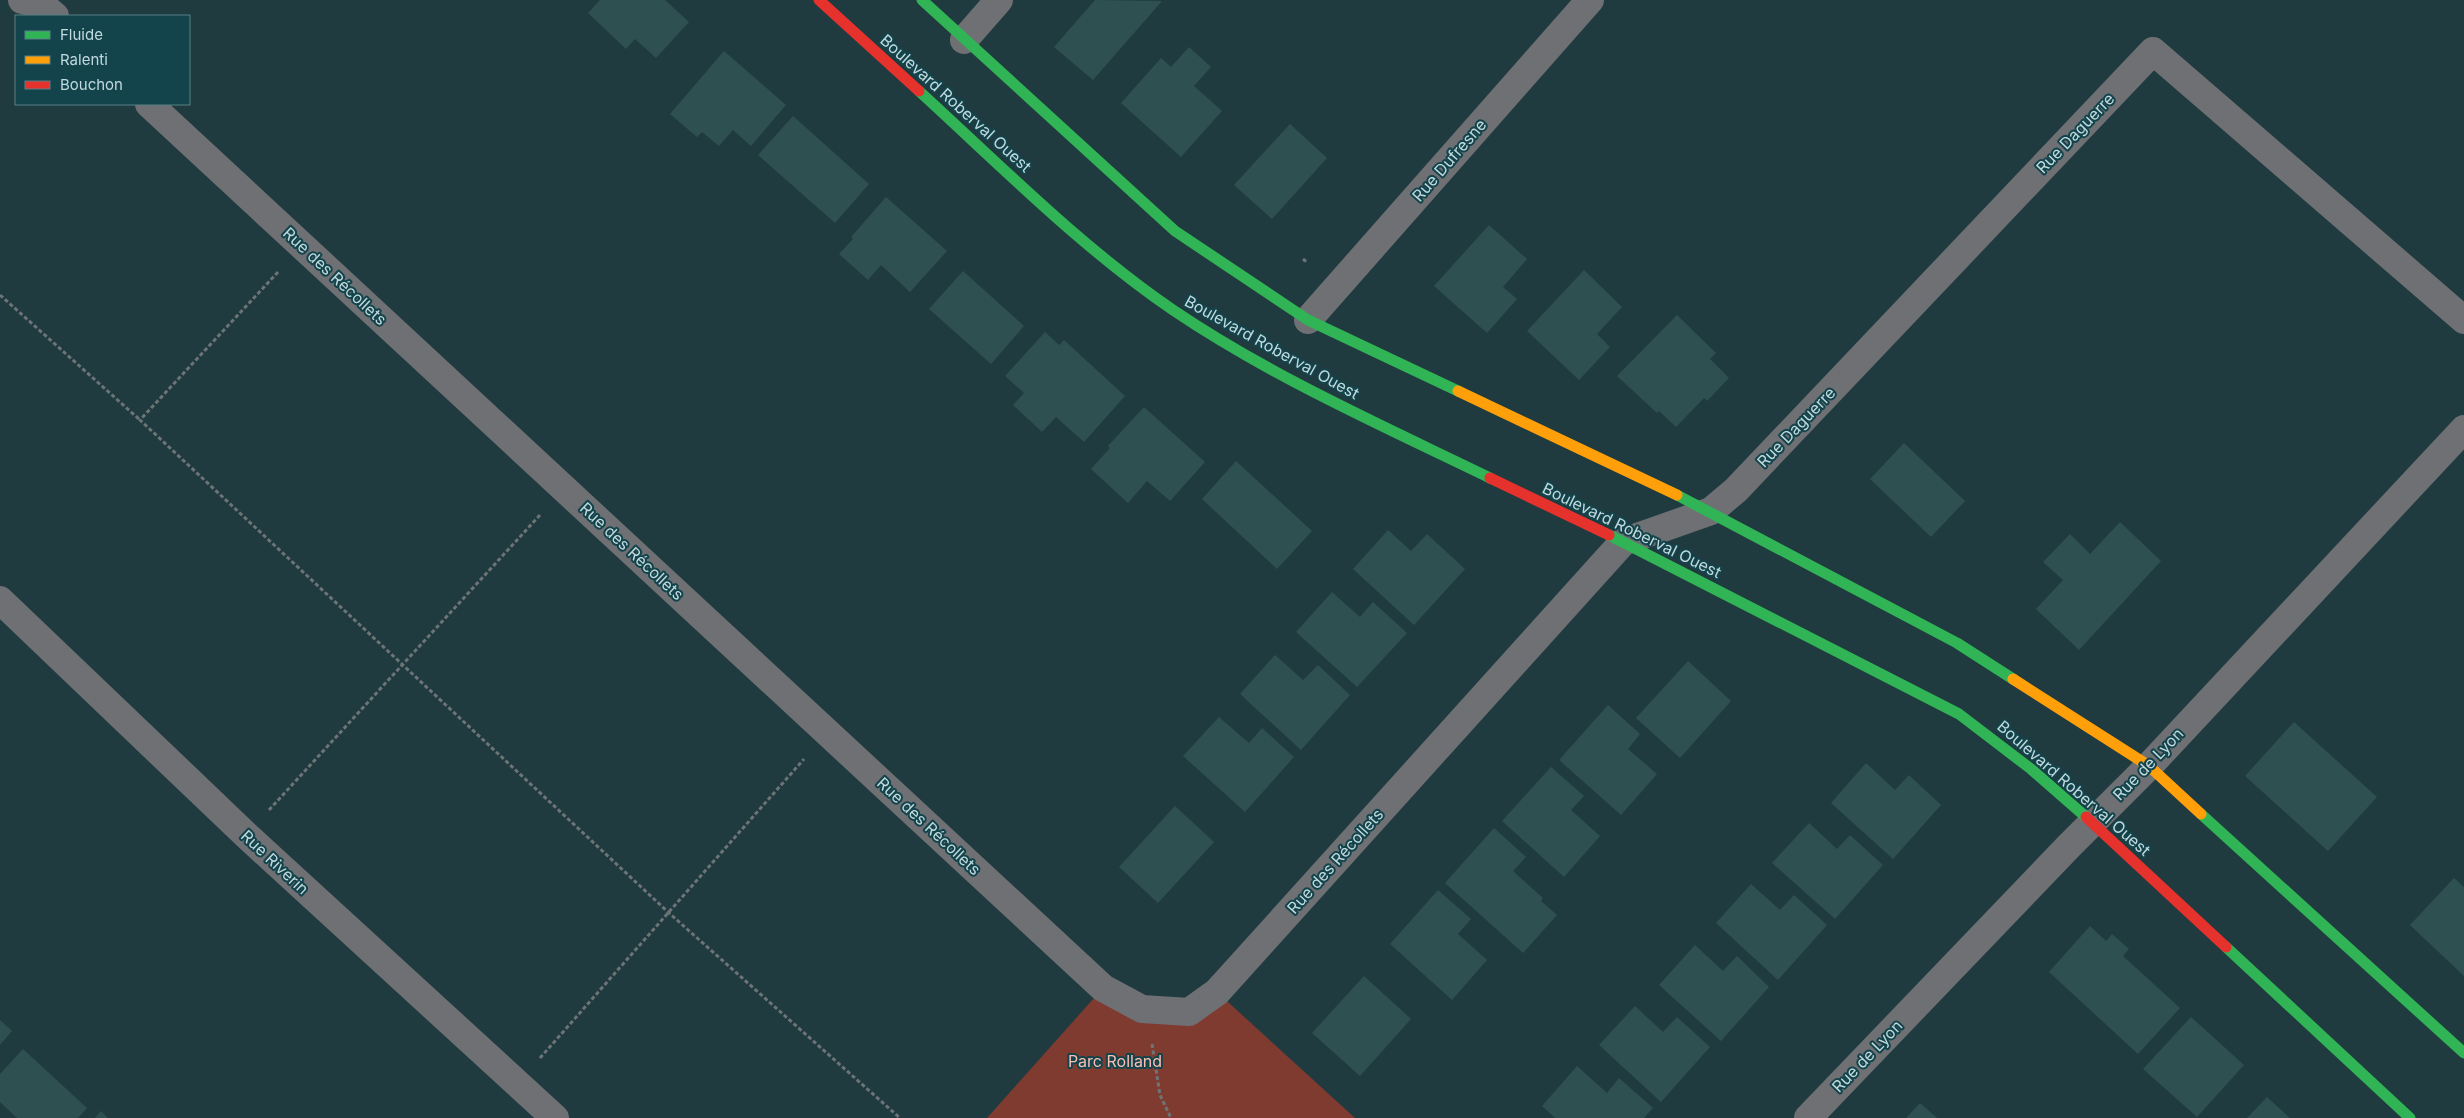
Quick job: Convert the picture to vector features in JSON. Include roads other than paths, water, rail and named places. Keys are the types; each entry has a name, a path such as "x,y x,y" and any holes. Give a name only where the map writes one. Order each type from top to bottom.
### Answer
{"street":[{"path":"22,0 42,4 54,15"},
{"name":"Boulevard Roberval Ouest","path":"819,0 1085,242 1173,310 1279,374 1335,403 1623,542 1959,714 2031,768 2043,781 2092,822 2410,1118"},
{"path":"922,0 1175,231 1308,320 1711,511 1957,643 2148,766 2464,1053"},
{"path":"964,40 999,0"},
{"name":"Rue Dufresne","path":"1308,320 1590,0"},
{"name":"Rue Daguerre","path":"1711,511 1742,483 2154,51 2464,320"},
{"name":"Rue des Récollets","path":"150,105 1103,988 1142,1009 1189,1012 1217,992 1623,542 1711,511"},
{"name":"Rue de Lyon","path":"1808,1118 2148,766 2464,429"},
{"name":"Rue Riverin","path":"0,600 246,835 555,1118"}],"park label":[{"name":"Parc Rolland","path":"1115,1061"}]}
